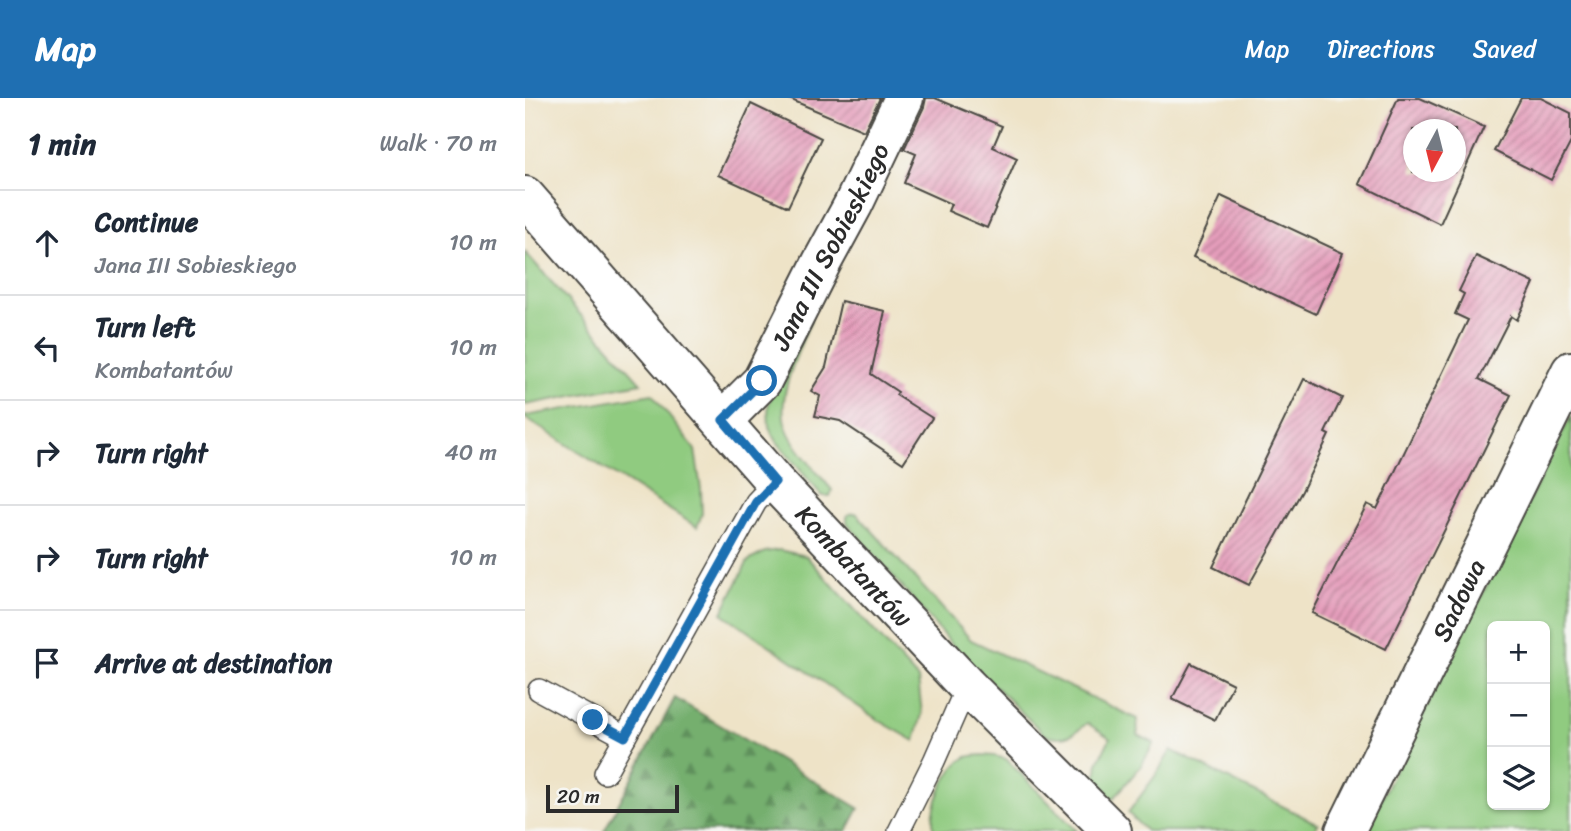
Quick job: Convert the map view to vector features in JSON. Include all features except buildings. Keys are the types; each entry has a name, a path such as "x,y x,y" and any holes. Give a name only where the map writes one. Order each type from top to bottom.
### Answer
{"street":[{"name":"Jana III Sobieskiego","path":"723,420 762,381 853,205 904,98"},
{"name":"Kombatantów","path":"525,196 775,482 967,686 1112,831"},
{"name":"Sadowa","path":"1345,831 1571,370"}],"lane":[{"path":"605,773 756,502 775,482"},
{"path":"899,831 967,686"},
{"path":"539,690 625,737"}],"green space":[{"path":"525,252 641,383 525,405"},
{"path":"811,319 790,374 784,417 795,445 832,490 830,496 822,496 777,442 769,427 768,406 775,386"},
{"path":"652,394 695,450 702,514 697,527 525,418"},
{"path":"1571,416 1571,831 1365,831"},
{"path":"856,513 971,640 1137,719 1138,735 1154,743 1141,766 1114,798 1112,799 1096,779 1098,763 1110,738 1087,723 1068,736 1045,735 952,645 847,523 849,514"},
{"path":"779,550 806,556 918,679 922,714 915,741 878,720 722,613 748,561 765,552"},
{"path":"675,698 859,808 847,831 604,831"},
{"path":"1171,750 1318,824 1314,831 1146,831 1128,813"},
{"path":"982,755 1006,759 1077,831 934,831 934,812 951,771 965,758"}],"route":[{"path":"593,720 625,737 756,502 775,482 723,420 762,381"}]}
